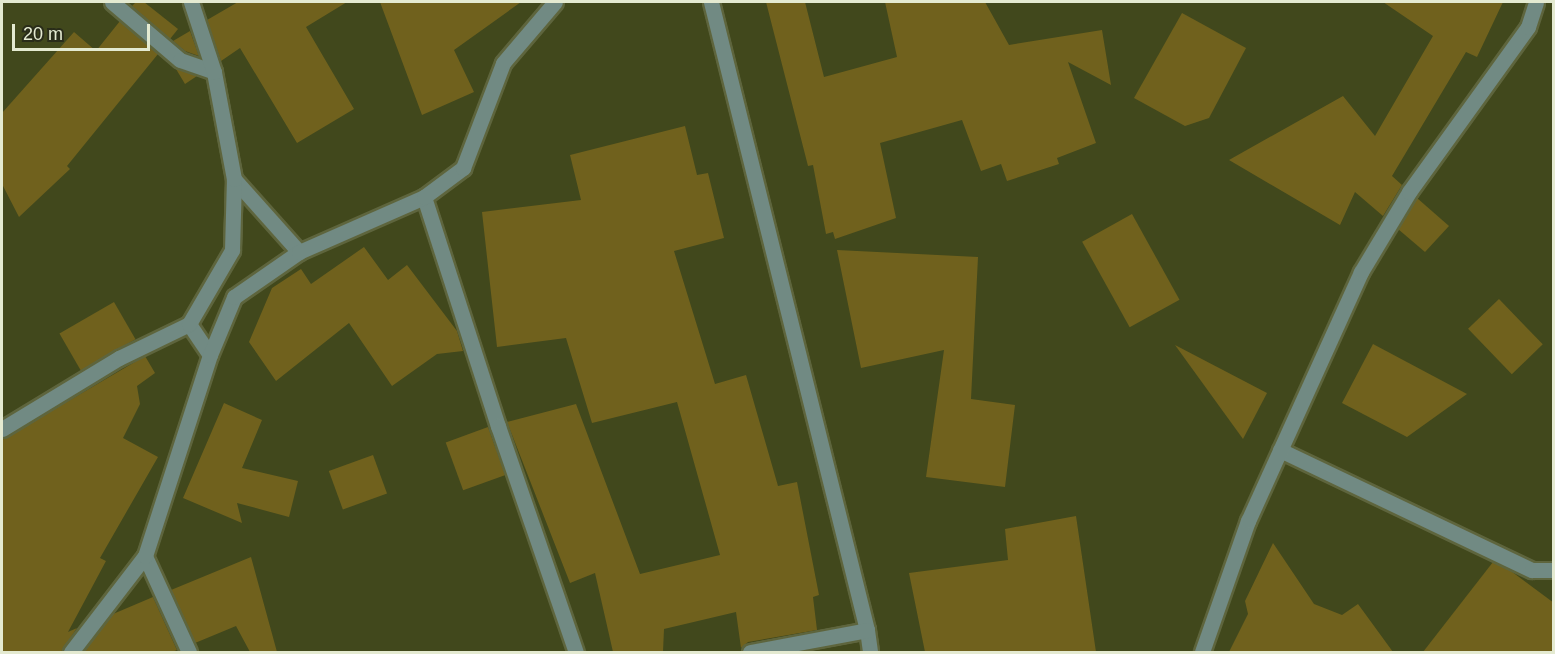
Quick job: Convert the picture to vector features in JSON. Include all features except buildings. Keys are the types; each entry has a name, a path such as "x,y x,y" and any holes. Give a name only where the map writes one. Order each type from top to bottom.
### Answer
{"street":[{"path":"112,2 180,60 214,72"},
{"path":"2,429 120,358 189,324 232,250 234,179 214,72 191,2"},
{"path":"70,652 145,556 210,355 234,297 299,252 424,197 463,168 503,63 555,2"},
{"path":"711,2 867,630 870,652"},
{"path":"1202,652 1248,521 1361,273 1409,192 1528,27 1536,2"},
{"path":"234,179 299,252"},
{"path":"424,197 498,426 576,652"},
{"path":"189,324 210,355"},
{"path":"1280,450 1532,570 1554,570"},
{"path":"145,556 189,652"},
{"path":"750,652 867,630"}]}
